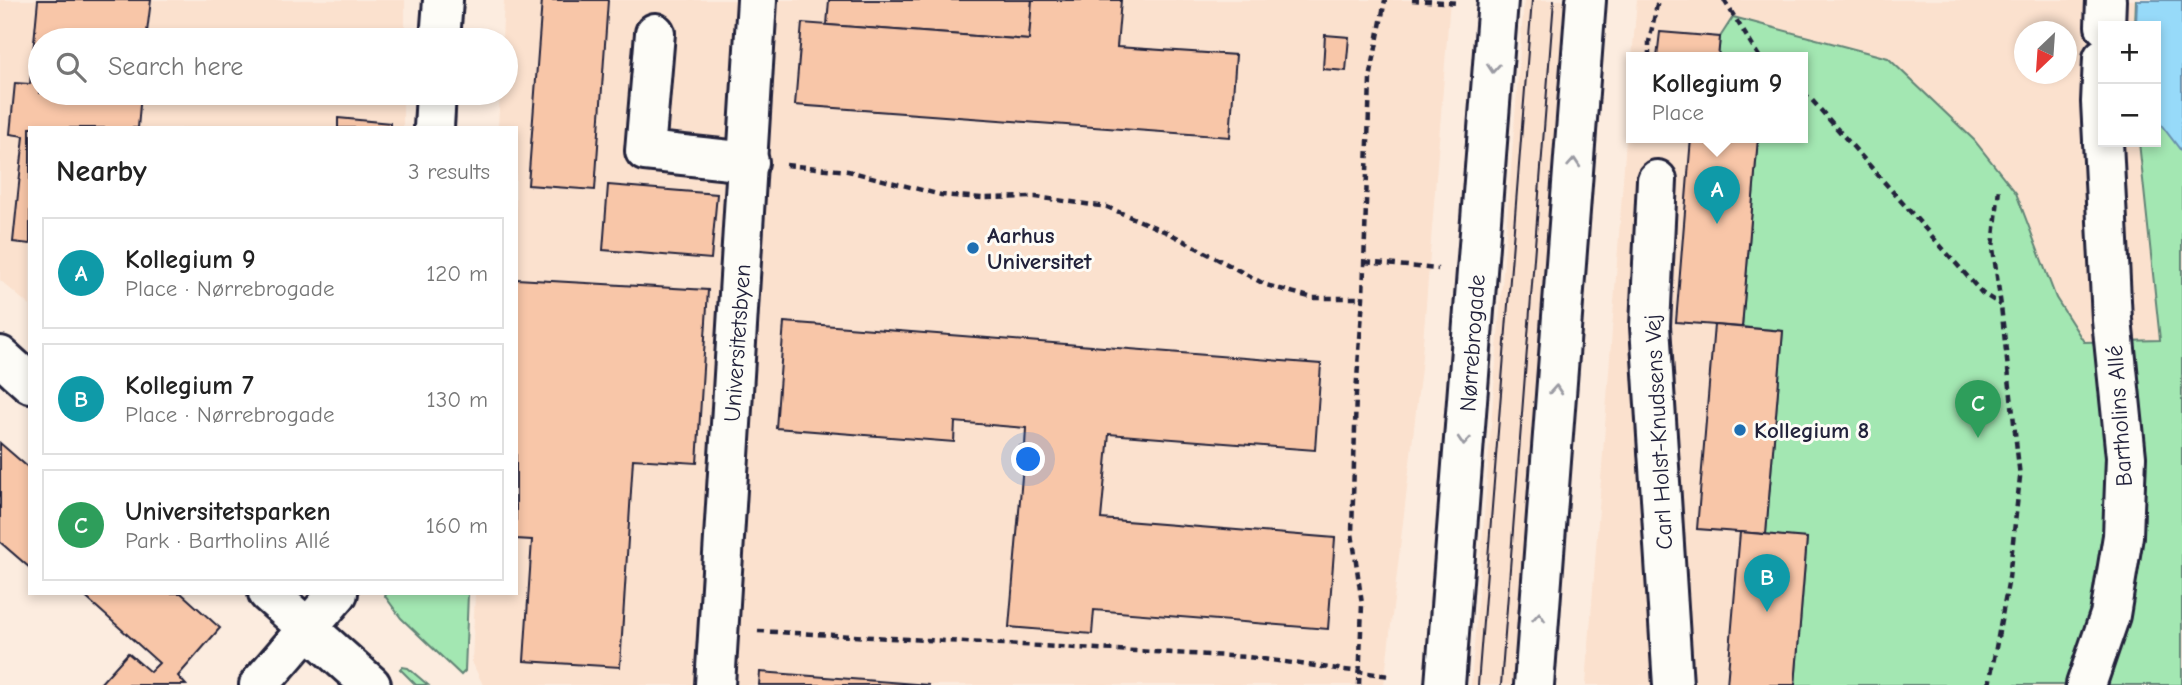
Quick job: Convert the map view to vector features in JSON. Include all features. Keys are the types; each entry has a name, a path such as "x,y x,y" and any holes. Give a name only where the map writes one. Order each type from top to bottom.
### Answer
{"street":[{"path":"441,28 443,0"},
{"name":"Universitetsbyen","path":"715,685 757,0"},
{"name":"Nørrebrogade","path":"1445,685 1498,0"},
{"path":"1534,685 1586,0"},
{"path":"2105,21 2106,0"},
{"path":"655,33 645,151 749,162"},
{"path":"434,126 435,105"},
{"name":"Bartholins Allé","path":"2086,685 2110,615 2123,536 2126,457 2112,320 2103,147"},
{"name":"Carl Holst-Knudsens Vej","path":"1657,180 1650,326 1673,685"},
{"path":"0,356 28,381"},
{"path":"270,595 371,685"},
{"path":"259,685 336,595"}],"path":[{"path":"1359,685 1362,604 1352,533 1356,393 1365,262 1370,79 1385,0"},
{"path":"1649,52 1658,0"},
{"path":"1724,0 1756,52"},
{"path":"1808,97 1982,293 2001,306"},
{"path":"749,162 848,172 941,195 983,198 1036,197 1107,207 1171,234 1266,285 1313,298 1363,298"},
{"path":"1989,685 2009,578 2020,477 1993,248 1999,188"},
{"path":"1365,262 1477,273"},
{"path":"752,632 764,629 909,640 1248,657 1390,676"}],"shaded area":[{"path":"0,0 405,0 405,28 28,28 28,105 403,105 403,126 28,126 28,304 0,280"},
{"name":"Aarhus Universitet","path":"504,0 1450,0 1421,368 1384,685 483,685 472,662 475,595 518,595 518,126 498,126 499,105 518,105 518,28 503,28"},
{"path":"1524,0 1566,0 1513,685 1471,685"},
{"path":"1637,0 2182,0 2182,685 1586,685 1626,139 1626,143 1808,143 1808,52 1633,52"}],"green space":[{"path":"2136,0 2182,0 2182,685 1795,685 1807,539 1766,534 1783,331 1742,327 1758,143 1808,143 1808,52 1719,52 1720,37 1733,17 1888,58 1974,140 2016,193 2056,298 2084,342 2160,340 2140,147 2161,147 2161,21 2135,21"},
{"path":"468,595 465,671 461,675 401,618 385,596"},
{"path":"408,668 428,685 416,685 400,669"}],"water":[{"path":"2137,0 2182,0 2182,152 2161,125 2161,21 2136,21"}],"building":[{"path":"38,0 151,0 148,28 35,28"},
{"path":"542,0 608,0 595,190 528,185"},
{"path":"829,0 1032,0 1029,40 827,25"},
{"path":"1032,0 1121,0 1117,47 1236,55 1230,137 795,105 802,23 1029,40"},
{"path":"1660,32 1720,37 1719,52 1658,52"},
{"path":"1325,35 1349,37 1346,71 1323,69"},
{"path":"15,83 28,84 28,105 140,105 138,126 28,126 28,244 13,242 24,136 10,134"},
{"path":"338,118 390,123 390,126 338,126"},
{"path":"1691,143 1758,143 1742,327 1676,322"},
{"path":"608,185 717,194 711,259 603,250"},
{"path":"518,279 708,290 697,463 633,459 620,667 524,661 532,540 518,539"},
{"path":"784,322 1321,364 1315,450 1109,434 1101,519 1335,538 1328,629 1094,610 1092,634 1009,627 1023,465 1019,465 1020,446 1025,446 1026,428 955,422 954,442 776,428"},
{"name":"Kollegium 8","path":"1714,325 1783,331 1766,534 1697,529"},
{"path":"0,443 28,467 28,566 0,542"},
{"path":"1740,532 1807,538 1795,685 1727,685"},
{"path":"83,595 183,595 220,628 178,676 186,685 99,685 128,653 150,672 159,663"},
{"path":"760,672 929,685 759,685"}],"tram line":[{"path":"1478,685 1532,0"},
{"path":"1501,685 1554,0"}],"place":[{"name":"Kollegium 9","path":"1717,224"},
{"name":"Aarhus Universitet","path":"973,248"},
{"name":"Kollegium 8","path":"1740,430"},
{"name":"Universitetsparken","path":"1978,438"},
{"name":"Kollegium 7","path":"1767,612"}]}
